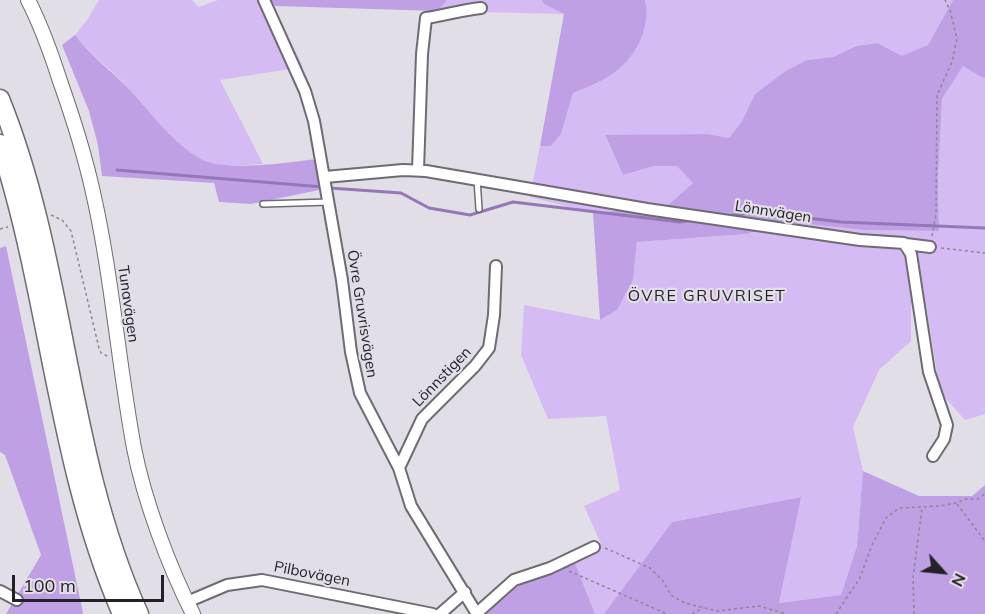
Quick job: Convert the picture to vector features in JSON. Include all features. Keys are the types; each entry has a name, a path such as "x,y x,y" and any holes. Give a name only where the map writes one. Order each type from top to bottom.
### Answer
{"highway":[{"path":"0,99 24,167 40,224 84,436 104,518 139,614"},
{"path":"0,144 27,239 81,496 99,555 122,614"}],"street":[{"name":"Tunavägen","path":"28,0 69,103 85,159 99,224 134,450 146,494 190,608"},
{"name":"Övre Gruvrisvägen","path":"264,0 308,99 327,188 357,381 366,406 399,468 415,513 477,613"},
{"path":"418,170 426,18 458,10 481,8"},
{"name":"Lönnvägen","path":"327,188 418,170 647,209 860,240 930,247"},
{"path":"906,244 911,254 928,372 947,425 944,439 933,456"},
{"name":"Lönnstigen","path":"399,468 422,419 468,373 489,348 494,315 496,266"},
{"path":"477,613 514,580 550,568 594,547"},
{"name":"Pilbovägen","path":"190,608 227,585 262,580 428,614"},
{"path":"0,591 17,600"},
{"path":"440,614 465,592"}],"lane":[{"path":"477,179 479,209"},
{"path":"263,204 327,188"}],"path":[{"path":"945,0 950,10 957,39 952,62 937,95 936,214 930,247 985,253"},
{"path":"47,216 62,220 71,231 99,348 105,356 119,356"},
{"path":"0,230 12,226"},
{"path":"836,614 860,578 872,545 886,518 899,508 956,503 966,499 978,499 985,494"},
{"path":"956,503 985,541"},
{"path":"914,614 913,578 922,507"},
{"path":"608,549 650,568 663,581 671,595 685,603 717,611 759,606 786,614"},
{"path":"550,568 574,572 667,614"},
{"path":"692,614 703,608"}],"shaded area":[{"path":"99,0 192,0 199,7 218,0 271,0 303,67 220,80 263,164 232,166 210,163 191,153 169,134 121,80 75,35"},
{"path":"271,0 447,0 438,11 275,6"},
{"path":"447,0 542,0 544,4 564,14 438,11"},
{"path":"542,0 645,0 646,10 641,39 630,57 606,78 573,93 561,134 551,146 540,146 564,14 544,4"},
{"path":"645,0 953,0 928,45 902,57 877,43 855,46 833,57 807,60 755,94 742,121 729,138 708,134 605,136 623,175 654,166 678,166 693,183 667,206 593,213 530,197 540,146 551,146 561,134 573,93 596,83 615,71 630,55 645,20"},
{"path":"953,0 985,0 985,78 963,66 942,99 938,180 939,231 863,230 780,221 747,234 637,242 633,280 617,310 600,320 593,213 667,206 693,183 677,166 654,166 623,175 605,135 708,134 729,138 742,121 755,94 786,71 807,60 833,57 856,46 877,43 902,56 928,45"},
{"path":"75,35 182,146 203,160 214,164 243,166 318,159 321,175 319,190 251,204 219,202 214,183 102,176 98,145 89,111 62,45"},
{"path":"963,66 985,78 985,414 965,420 940,392 926,304 911,303 911,341 879,370 853,427 863,471 857,546 841,595 779,603 800,497 672,522 604,614 595,614 573,558 601,544 584,506 620,490 606,416 548,419 521,355 524,305 600,320 617,310 633,280 637,242 747,234 780,221 863,230 939,231 938,180 942,99"},
{"path":"6,246 82,614 6,614 41,555 5,455 0,452 0,248"},
{"path":"863,471 919,496 972,496 985,485 985,614 604,614 672,522 801,497 779,603 841,595 857,546"},
{"path":"573,558 595,614 487,614 480,601"}],"waterway":[{"path":"117,170 323,187"},
{"path":"330,188 401,193 429,208 470,215 513,202 680,222 693,220"},
{"path":"727,216 758,212 841,222 985,228"}],"district":[{"name":"ÖVRE GRUVRISET","path":"707,296"}]}
